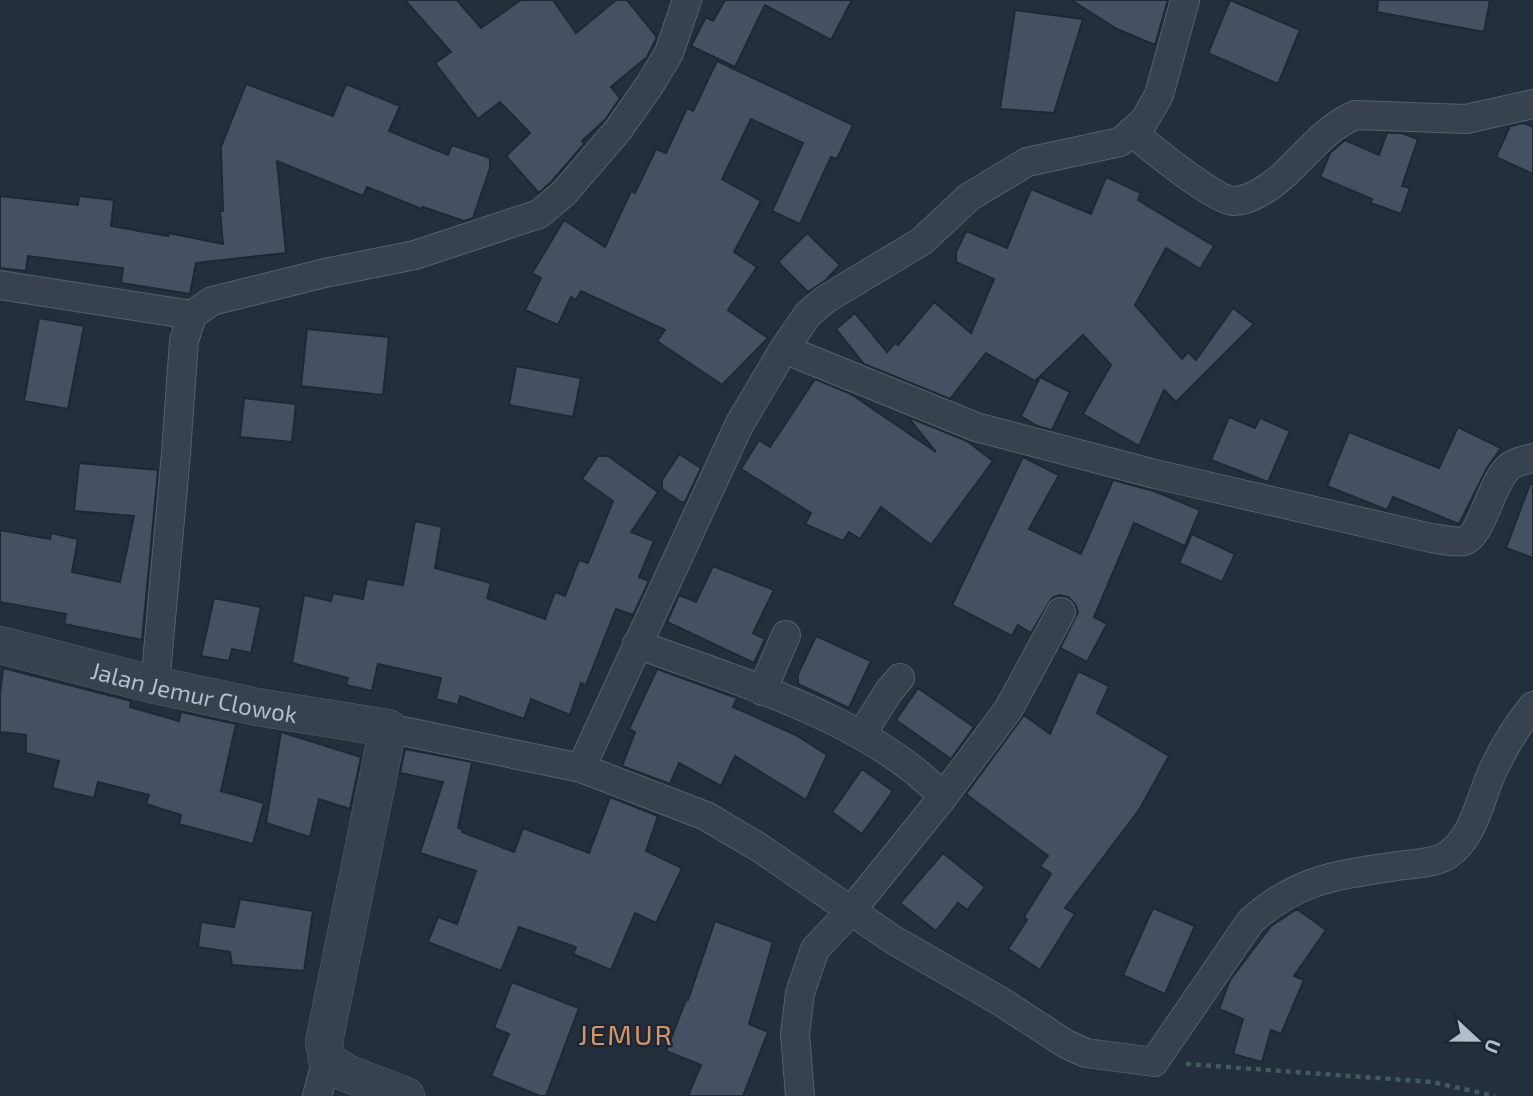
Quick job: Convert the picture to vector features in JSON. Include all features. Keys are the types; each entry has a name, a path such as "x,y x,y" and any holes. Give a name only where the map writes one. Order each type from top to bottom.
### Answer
{"street":[{"path":"155,685 184,341 192,315 212,301 325,273 415,255 539,214 564,193 618,130 641,97 669,53 687,0"},
{"path":"581,768 739,425 808,314 922,241 969,197 1027,162 1120,142 1143,121 1159,95 1185,0"},
{"path":"1131,132 1215,194 1234,201 1251,196 1278,182 1338,122 1355,115 1466,119 1533,103"},
{"path":"0,285 192,315"},
{"path":"784,349 976,427 1155,474 1431,538 1464,541 1472,536 1479,526 1491,493 1509,466 1533,458"},
{"path":"800,1096 795,1034 800,993 815,949 851,911 943,797 1008,710 1061,612"},
{"path":"762,691 786,635"},
{"path":"637,644 762,691 861,735 906,762 943,797"},
{"name":"Jalan Jemur Clowok","path":"0,645 155,685 257,707 388,728"},
{"path":"861,735 900,678"},
{"path":"317,1096 327,1060 324,1042 388,728 581,768 706,816 760,848 892,939 1000,1001 1066,1044 1086,1053 1154,1062 1250,922 1270,903 1298,888 1338,875 1446,857 1465,841 1493,770 1516,726 1533,706"},
{"path":"327,1060 346,1073 406,1096"}],"path":[{"path":"1154,1062 1432,1082 1494,1096"}],"building":[{"path":"405,0 457,0 481,28 521,0 553,0 576,33 616,0 627,0 657,37 647,57 611,87 620,98 605,120 582,141 584,144 539,193 506,156 530,133 500,102 478,119 435,63 451,52"},
{"path":"725,0 852,0 831,40 765,5 735,67 691,46 706,17 713,21"},
{"path":"1071,0 1168,0 1155,45 1117,29"},
{"path":"1230,0 1300,30 1278,84 1208,53"},
{"path":"1378,0 1490,0 1484,32 1377,12"},
{"path":"1015,10 1083,19 1054,113 1000,109"},
{"path":"717,61 853,125 837,159 831,157 800,224 772,211 803,143 751,119 722,179 761,201 734,252 757,267 728,310 768,338 722,385 657,341 665,330 581,291 576,300 571,297 558,325 525,310 541,278 532,273 564,220 605,247 631,191 635,193 656,149 666,153 687,108 693,111"},
{"path":"246,84 333,116 346,84 400,106 389,131 448,155 452,145 490,158 490,168 473,218 464,221 423,207 422,209 367,187 363,196 277,161 286,253 196,263 190,294 121,283 123,268 28,256 26,271 0,268 0,196 78,205 79,196 114,200 111,226 168,236 169,233 223,244 220,211 223,211 221,147"},
{"path":"1524,123 1533,127 1533,174 1496,157 1510,126"},
{"path":"1387,133 1402,133 1418,139 1402,186 1410,188 1401,214 1371,203 1372,199 1320,177 1330,153 1345,140 1379,155"},
{"path":"1106,177 1141,193 1138,200 1214,246 1200,269 1166,248 1135,305 1182,359 1188,352 1196,360 1233,308 1254,324 1176,402 1164,390 1139,446 1083,414 1111,365 1083,335 1035,381 986,353 950,399 864,364 836,329 855,313 887,352 895,343 898,345 934,302 971,333 994,279 956,262 956,252 966,231 1007,248 1031,189 1091,214"},
{"path":"807,233 840,265 826,280 808,292 778,262"},
{"path":"39,318 84,326 68,409 24,401"},
{"path":"307,329 389,337 383,395 301,386"},
{"path":"516,366 581,378 573,417 509,405"},
{"path":"1040,377 1070,392 1052,430 1037,426 1021,416"},
{"path":"815,379 851,394 936,452 908,417 967,441 993,461 931,545 881,507 860,539 849,532 843,541 805,524 811,513 741,469 759,440 770,447"},
{"path":"244,398 296,404 292,442 240,437"},
{"path":"1229,417 1255,428 1260,418 1290,431 1268,482 1211,460"},
{"path":"1458,427 1501,448 1487,468 1459,524 1393,497 1387,510 1327,486 1349,432 1439,468"},
{"path":"679,454 701,468 685,502 662,489 662,480"},
{"path":"598,456 608,456 658,492 631,532 654,541 639,577 649,581 633,615 616,609 586,685 581,683 570,715 531,699 524,719 460,696 458,705 436,699 441,678 378,664 372,691 346,685 348,678 292,663 304,595 331,601 333,593 363,599 367,579 403,585 415,521 442,527 435,568 491,583 487,598 545,619 555,592 565,596 579,560 588,563 613,501 582,479"},
{"path":"1023,457 1059,475 1029,529 1081,554 1113,480 1154,491 1200,510 1185,546 1134,523 1094,617 1107,624 1087,662 1060,648 1078,612 1068,597 1060,595 1052,598 1031,633 1018,625 1012,636 952,605"},
{"path":"79,463 158,470 142,640 64,624 66,614 0,602 0,530 50,539 51,533 78,539 72,572 120,582 134,516 74,511"},
{"path":"1530,484 1533,484 1533,558 1506,548"},
{"path":"1192,534 1235,554 1222,582 1179,563"},
{"path":"713,566 774,590 753,633 765,639 754,663 667,622 679,595 696,602"},
{"path":"214,598 261,607 251,653 232,649 229,661 201,656"},
{"path":"816,636 871,661 849,708 798,684 798,674"},
{"path":"3,668 131,701 130,707 179,721 181,712 236,724 221,791 264,803 253,844 179,824 181,815 146,804 149,795 98,782 94,798 52,788 59,761 26,753 26,735 0,732"},
{"path":"657,669 737,698 733,707 796,735 827,755 806,800 735,756 721,786 679,763 670,784 622,766 635,732 629,729"},
{"path":"1078,671 1109,686 1097,713 1169,756 1139,810 1065,908 1075,914 1040,970 1008,949 1051,874 1040,866 1048,856 966,794 1024,715 1050,734"},
{"path":"918,688 974,727 951,759 896,720"},
{"path":"281,732 361,757 350,809 319,799 310,837 266,823"},
{"path":"405,749 472,762 458,828 463,830 462,832 514,852 523,828 589,853 610,797 658,816 646,851 682,868 656,923 635,913 611,970 573,954 576,947 519,927 501,971 428,942 438,917 457,924 476,871 420,853 443,782 400,773"},
{"path":"862,769 893,791 862,834 832,812"},
{"path":"943,853 985,887 967,910 958,903 936,931 900,903"},
{"path":"240,899 313,911 304,971 232,965 230,952 198,947 201,922 234,927"},
{"path":"1153,908 1195,926 1165,994 1123,975"},
{"path":"1297,909 1326,930 1294,976 1304,980 1281,1034 1271,1030 1262,1062 1233,1054 1243,1019 1219,1009 1230,980 1271,926"},
{"path":"715,921 773,942 749,1024 768,1032 743,1096 688,1096 701,1065 666,1051 688,1000"},
{"path":"512,982 579,1008 546,1096 491,1076 509,1034 494,1028"}],"district":[{"name":"JEMUR","path":"626,1034"}]}
